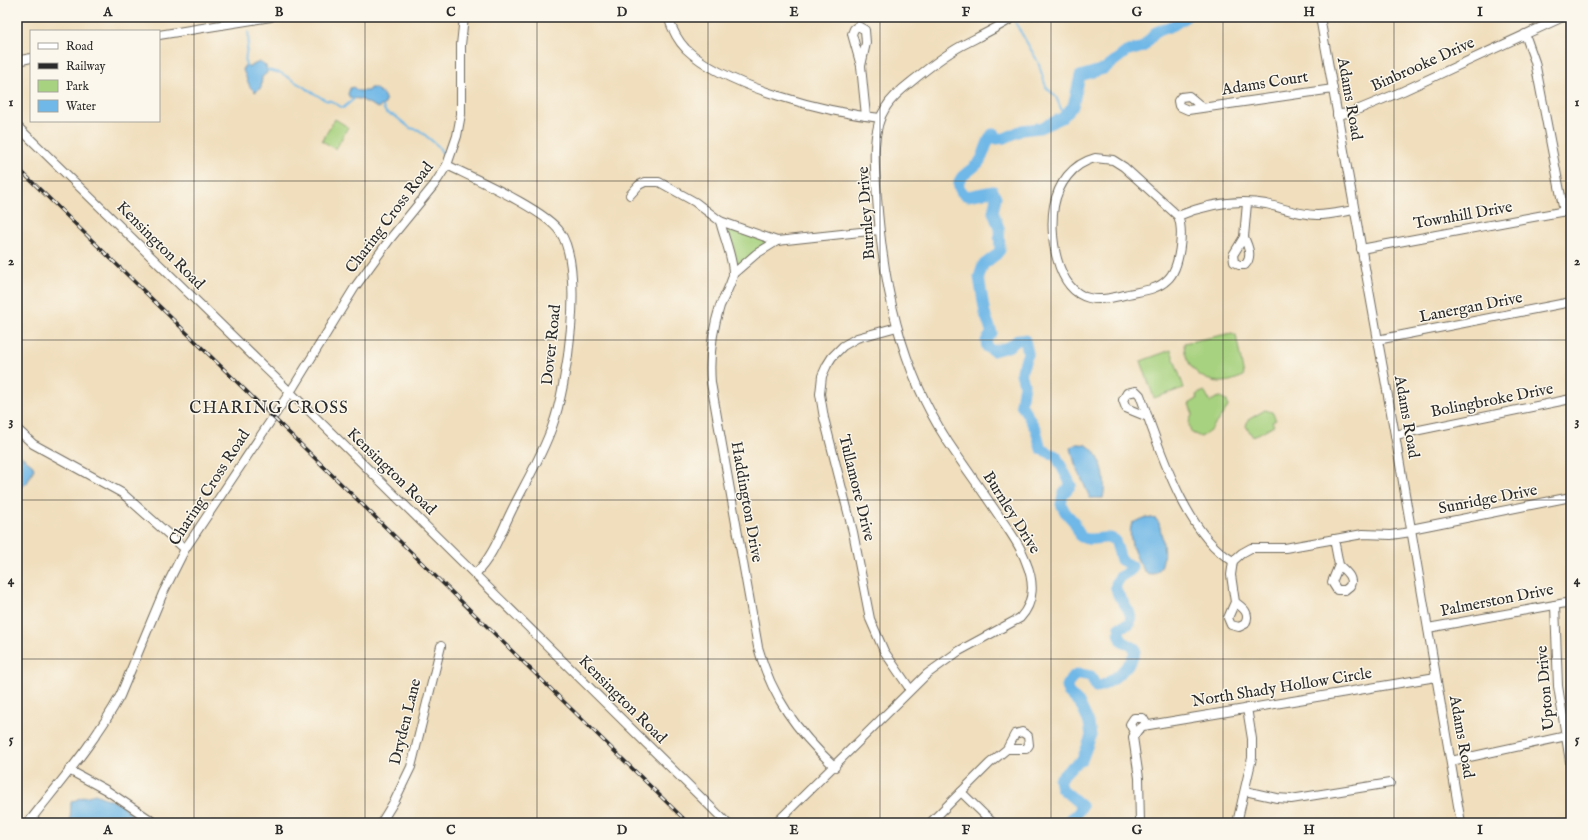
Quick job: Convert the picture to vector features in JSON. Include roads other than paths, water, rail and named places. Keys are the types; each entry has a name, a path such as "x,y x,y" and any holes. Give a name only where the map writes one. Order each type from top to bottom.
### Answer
{"street":[{"path":"216,17 217,26"},
{"path":"160,35 271,17"},
{"name":"Charing Cross Road","path":"32,821 102,726 120,696 163,593 185,549 290,392 363,276 390,239 434,185 447,164 457,136 461,114 461,45 464,17"},
{"path":"668,17 675,35 685,48 722,72 788,98 830,110 880,118"},
{"name":"Burnley Drive","path":"776,823 835,767 927,674 959,652 1020,618 1030,604 1032,586 1026,560 1015,540 948,442 926,406 905,354 897,327 879,230 876,150 877,130 880,118 892,99 930,66 960,47 1014,17"},
{"name":"Adams Road","path":"1320,17 1395,435 1462,823"},
{"name":"Binbrooke Drive","path":"1337,115 1352,112 1385,98 1563,17"},
{"path":"1525,34 1537,71 1567,211"},
{"path":"17,61 30,58"},
{"path":"861,66 866,116"},
{"name":"Adams Court","path":"1202,107 1333,89"},
{"name":"Kensington Road","path":"17,126 290,392 727,823"},
{"path":"1100,157 1119,163 1130,171 1178,216 1181,225 1181,233 1177,263 1172,275 1162,284 1135,293 1092,299 1076,293 1063,277 1053,234 1052,218 1055,200 1061,185 1070,172 1085,161 1100,157"},
{"name":"Dover Road","path":"447,164 522,204 551,223 564,237 571,266 569,344 562,392 555,418 545,445 499,538 488,559 475,574"},
{"path":"630,195 645,182 659,182 695,202 720,221 777,241 879,230"},
{"path":"1244,237 1247,203"},
{"path":"1178,216 1208,207 1247,203 1267,205 1294,212 1316,215 1354,210"},
{"name":"Townhill Drive","path":"1361,249 1567,211"},
{"name":"Haddington Drive","path":"720,221 730,254 733,274 716,320 710,367 715,410 758,647 771,686 782,706 804,736 835,767"},
{"path":"733,274 756,254 777,241"},
{"name":"Lanergan Drive","path":"1377,340 1571,302"},
{"name":"Tullamore Drive","path":"897,327 857,338 843,346 832,357 822,376 820,394 824,418 853,532 872,624 887,656 910,690"},
{"name":"Bolingbroke Drive","path":"1395,435 1571,400"},
{"path":"1148,417 1177,492 1214,548 1233,561 1231,575 1235,602"},
{"path":"17,429 33,444 122,493 185,549"},
{"name":"Sunridge Drive","path":"1233,561 1244,551 1251,548 1281,548 1363,534 1391,535 1571,497"},
{"path":"1334,539 1338,564"},
{"name":"Palmerston Drive","path":"1428,628 1571,602"},
{"name":"Upton Drive","path":"1555,605 1558,686 1568,736 1571,768"},
{"name":"Dryden Lane","path":"380,823 395,800 411,767 441,646"},
{"name":"North Shady Hollow Circle","path":"1135,734 1143,726 1147,725 1436,677"},
{"path":"1237,823 1251,765 1252,749 1247,708"},
{"path":"1140,823 1139,778 1133,744 1135,734 1130,724 1134,718 1143,718 1147,725"},
{"path":"1450,760 1568,736"},
{"path":"930,823 996,757 1007,749"},
{"path":"69,770 106,790 155,823"},
{"path":"1245,791 1277,798 1290,799 1390,783"},
{"path":"961,792 993,823"}],"water":[{"path":"259,62 266,66 267,73 262,77 261,88 255,92 250,87 243,70 244,66 251,66"},
{"path":"353,87 358,91 368,91 370,88 374,88 384,96 385,104 378,108 360,99 350,98 348,94 350,88"},
{"path":"1076,444 1084,444 1088,446 1093,450 1100,462 1104,477 1103,498 1090,498 1075,464 1071,448"},
{"path":"17,453 32,464 34,469 27,483 17,490"},
{"path":"1147,517 1156,519 1159,523 1164,554 1160,568 1155,573 1148,575 1140,564 1130,536 1132,523"},
{"path":"95,794 120,804 141,823 70,823 71,802"}],"waterway":[{"path":"1065,823 1078,813 1082,806 1061,788 1059,780 1070,768 1082,760 1091,736 1089,723 1080,704 1068,692 1067,686 1072,677 1080,674 1091,676 1096,687 1101,686 1121,672 1131,660 1135,648 1122,641 1119,633 1120,627 1129,624 1131,618 1116,590 1116,584 1119,578 1132,569 1132,566 1121,560 1115,540 1111,538 1085,539 1081,537 1074,522 1065,512 1061,504 1063,494 1071,485 1056,456 1041,449 1036,430 1021,404 1024,384 1021,373 1028,353 1025,340 1019,339 1008,347 993,351 987,347 986,341 992,333 985,314 979,277 983,265 1000,250 999,228 993,212 996,197 993,191 968,196 965,195 961,191 959,183 961,178 980,161 988,140 992,134 995,134 997,139 1005,138 1022,130 1040,128 1062,118 1073,106 1080,76 1104,69 1126,52 1143,47 1156,32 1174,25 1186,17"},
{"path":"1015,22 1038,62 1046,87 1056,97 1064,116"},
{"path":"246,66 245,57 249,41 248,32"},
{"path":"267,70 281,73 325,100 331,101 343,108 354,99"},
{"path":"383,107 386,113 395,116 410,128 419,130 438,146 443,154"}],"railway":[{"path":"17,167 688,823"}],"district":[{"name":"CHARING CROSS","path":"269,408"}]}
